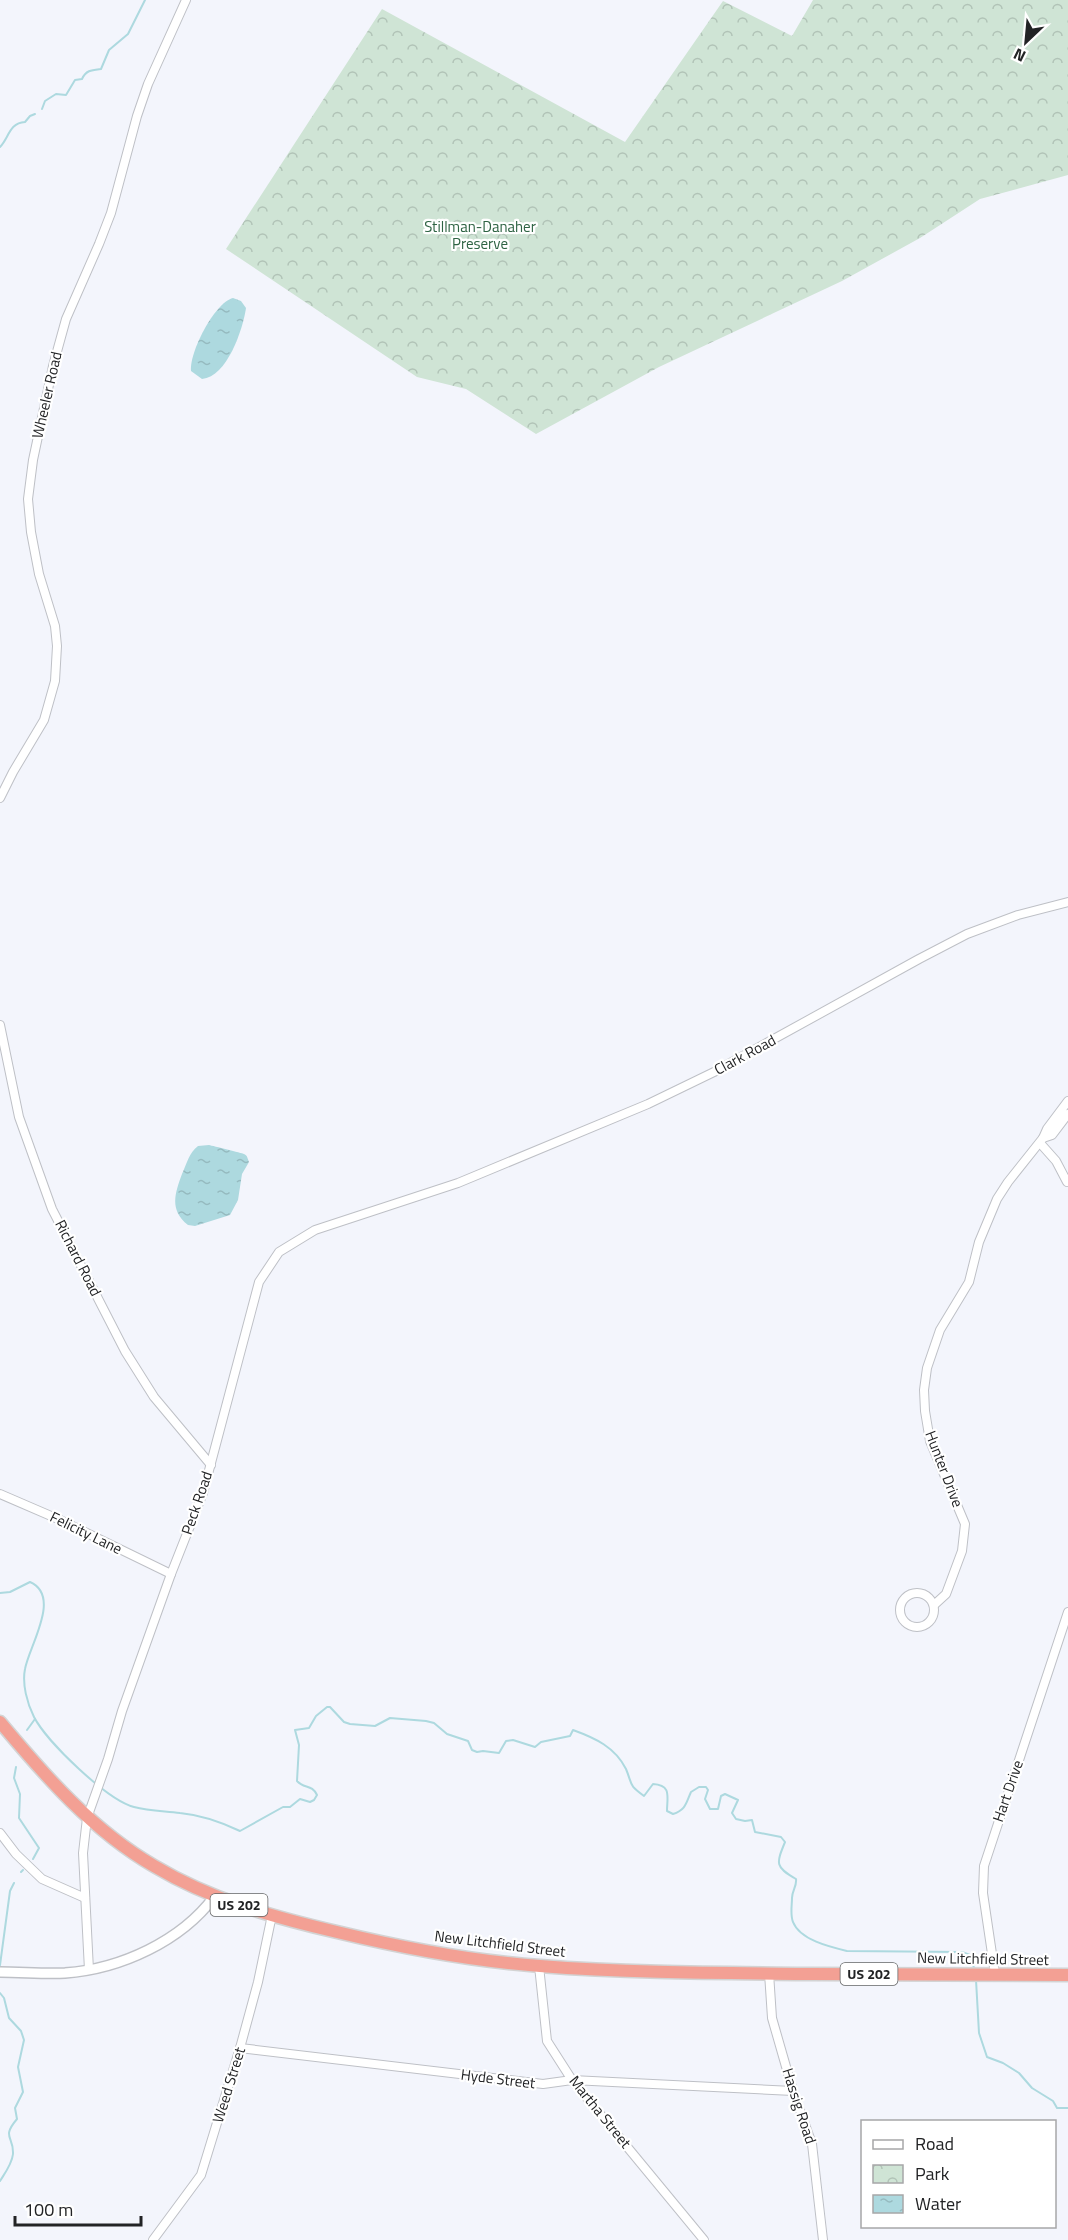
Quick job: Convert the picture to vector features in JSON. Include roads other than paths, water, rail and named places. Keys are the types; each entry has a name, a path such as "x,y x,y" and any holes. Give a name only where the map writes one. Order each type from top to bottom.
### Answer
{"highway":[{"name":"New Litchfield Street","path":"0,1722 55,1786 87,1818 115,1841 155,1867 214,1896 272,1915 416,1949 539,1966 661,1972 1068,1975"}],"street":[{"name":"Wheeler Road","path":"0,797 44,720 55,681 57,646 55,626 39,574 31,532 28,499 33,460 53,366 66,319 111,213 148,84 186,0"},
{"name":"Clark Road","path":"416,1197 535,1151 679,1090 967,934 1018,915 1068,902"},
{"name":"Richard Road","path":"0,1025 19,1117 52,1209 125,1351 154,1397 211,1465"},
{"name":"Hunter Drive","path":"934,1605 926,1595 918,1593 909,1595 901,1604 901,1617 912,1627 924,1627 933,1618 934,1605 946,1594 963,1551 965,1524 930,1441 924,1411 927,1368 940,1330 969,1282 979,1242 997,1199 1042,1141 1047,1129 1068,1101"},
{"name":"Hunter Drive","path":"1042,1141 1052,1135 1068,1114"},
{"path":"1042,1141 1067,1182"},
{"name":"Peck Road","path":"89,1970 83,1853 87,1818 122,1711 203,1493 259,1282 279,1252 315,1230 416,1197"},
{"name":"Felicity Lane","path":"0,1494 58,1519 171,1574"},
{"name":"Hart Drive","path":"995,1974 982,1893 984,1866 1068,1612"},
{"path":"0,1833 16,1854 42,1879 84,1898"},
{"path":"0,1972 65,1973 89,1970 131,1958 155,1947 203,1911 214,1896"},
{"name":"Weed Street","path":"153,2240 201,2175 240,2048 258,1982 272,1915"},
{"name":"Martha Street","path":"539,1966 547,2041 572,2080 704,2240"},
{"name":"Hassig Road","path":"769,1973 772,2018 793,2091 812,2144 823,2240"},
{"name":"Hyde Street","path":"240,2048 543,2084 572,2080 793,2091"}],"water":[{"path":"233,298 241,301 246,308 237,339 219,370 202,379 191,371 191,363 198,341 218,309"},
{"path":"209,1145 244,1154 249,1162 242,1174 238,1200 230,1215 195,1226 188,1225 176,1207 177,1188 192,1152 198,1146"}],"waterway":[{"path":"42,109 45,101 56,94 66,95 75,80 82,79 90,71 101,69 109,50 128,34 145,0"},
{"path":"0,147 12,128 35,114"},
{"path":"0,1593 10,1592 30,1582 39,1589 43,1598 44,1610 24,1675 29,1706 34,1717 51,1741 79,1769 109,1794 134,1807 196,1815 240,1831 283,1807 290,1807 300,1799 310,1802 314,1800 317,1795 315,1792 297,1781 299,1745 295,1730 309,1728 316,1716 327,1707 330,1707 344,1722 350,1724 375,1726 390,1718 434,1723 447,1734 468,1741 472,1750 477,1752 499,1753 506,1741 513,1740 535,1747 541,1742 570,1736 573,1730 597,1740 610,1749 626,1769 633,1787 644,1796 653,1784 666,1789 667,1811 673,1814 681,1810 691,1792 699,1787 706,1787 708,1790 705,1799 710,1809 718,1809 721,1796 725,1794 738,1800 732,1813 736,1819 752,1820 755,1832 781,1837 785,1842 779,1864 784,1871 796,1879 791,1910 792,1919 802,1934 824,1945 847,1951 962,1952 970,1955 975,1971"},
{"path":"27,1730 35,1719"},
{"path":"16,1767 14,1778 20,1794 19,1818 39,1848 33,1859"},
{"path":"0,1965 10,1891 14,1883"},
{"path":"976,1980 979,2033 987,2057 1019,2073 1032,2088 1053,2101 1057,2108 1068,2108"},
{"path":"0,1993 4,1998 9,2018 21,2031 24,2040 18,2067 23,2092 15,2108 17,2119 9,2134 13,2154 10,2165 0,2181"}],"park label":[{"name":"Stillman-Danaher Preserve","path":"480,236"}]}
